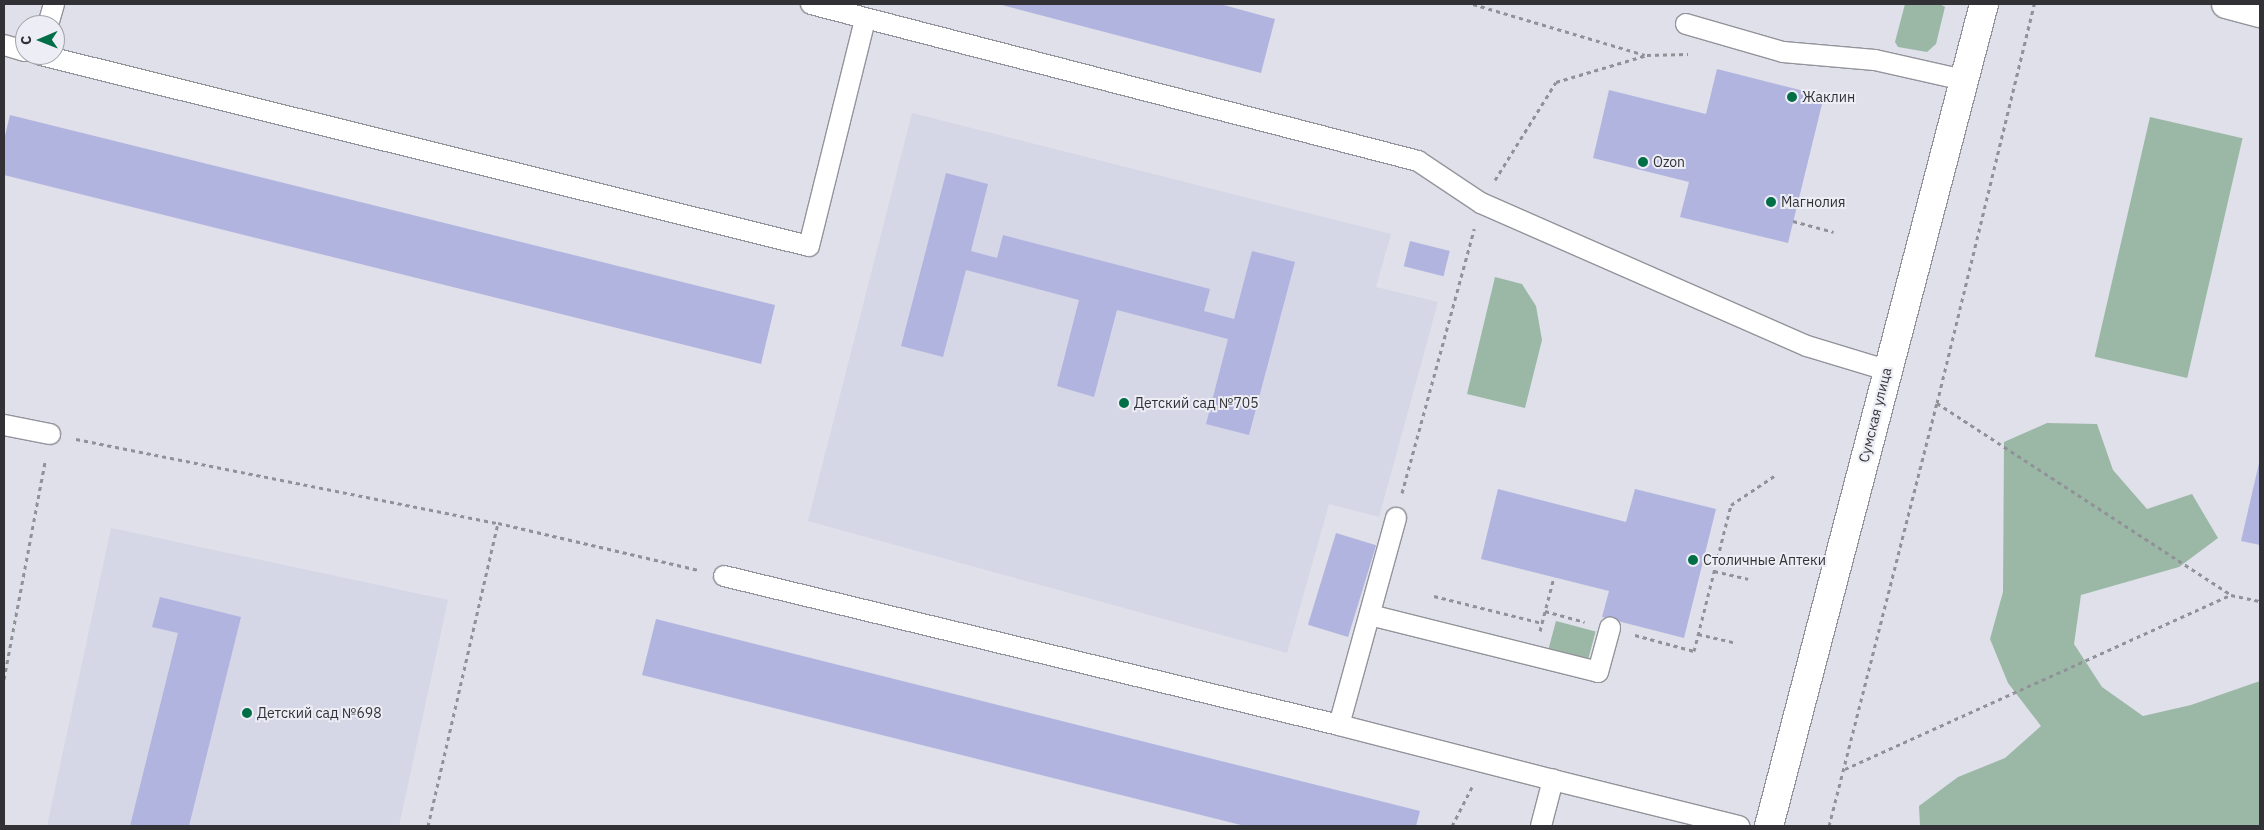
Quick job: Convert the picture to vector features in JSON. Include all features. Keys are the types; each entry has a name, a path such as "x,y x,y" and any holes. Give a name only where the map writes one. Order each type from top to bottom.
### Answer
{"street":[{"name":"Сумская улица","path":"1769,826 1886,370 1984,4"},
{"path":"2226,4 2260,13"}],"lane":[{"path":"811,4 1418,162 1481,203 1807,346 1886,370"},
{"path":"65,61 810,246 865,19"},
{"path":"1686,24 1782,52 1875,60 1964,80"},
{"path":"4,424 50,434"},
{"path":"1340,725 1396,518"},
{"path":"724,576 1340,725 1739,826"},
{"path":"1370,615 1598,672 1610,628"},
{"path":"1541,826 1553,780"}],"path":[{"path":"1473,4 1647,55"},
{"path":"1829,826 1846,769 2034,4"},
{"path":"1793,221 1834,232"},
{"path":"1937,403 2231,595 2260,602"},
{"path":"4,679 50,434 498,523 724,576"},
{"path":"1545,611 1694,651 1731,505 1774,476"},
{"path":"428,826 498,523"},
{"path":"1714,572 1748,579"},
{"path":"1533,656 1554,577"},
{"path":"1846,769 2231,595"},
{"path":"1434,596 1542,622"},
{"path":"1698,634 1733,642"},
{"path":"1452,826 1485,762"}],"shaded area":[{"name":"Детский сад №705","path":"912,113 1391,234 1376,287 1438,302 1379,517 1329,504 1287,653 808,521"},
{"name":"Детский сад №698","path":"111,528 448,600 399,826 47,826"}],"green space":[{"path":"1905,4 1940,4 1945,7 1936,44 1927,52 1898,47 1895,42"},
{"path":"2150,117 2243,138 2187,378 2095,357"},
{"path":"1495,277 1522,284 1536,306 1542,340 1525,408 1467,394"},
{"path":"2047,423 2097,424 2113,470 2147,509 2192,494 2218,538 2179,567 2081,595 2074,644 2102,687 2143,716 2191,705 2260,681 2260,826 1920,826 1919,806 1958,777 2005,758 2041,726 2008,683 1990,639 2003,592 2004,442"},
{"path":"1556,621 1596,632 1588,662 1548,651"}],"building":[{"path":"998,4 1220,4 1275,19 1261,73"},
{"path":"1717,69 1824,96 1788,243 1680,217 1689,182 1593,158 1609,90 1706,114"},
{"path":"10,115 775,305 761,364 4,175 4,140"},
{"path":"946,173 988,184 971,251 997,258 1003,235 1210,289 1204,311 1234,319 1252,251 1295,262 1249,435 1206,424 1228,339 1117,310 1094,397 1057,386 1079,300 966,270 943,357 901,346"},
{"path":"1410,241 1450,251 1443,276 1404,266"},
{"path":"2260,459 2260,545 2241,541"},
{"path":"1498,489 1626,522 1635,489 1716,509 1684,638 1602,617 1609,591 1481,559"},
{"path":"1336,533 1376,545 1348,637 1308,625"},
{"path":"160,597 241,617 189,826 130,826 178,633 152,627"},
{"path":"656,619 1420,811 1416,826 1245,826 642,675"}],"place":[{"name":"Жаклин","path":"1792,97"},
{"name":"Ozon","path":"1643,162"},
{"name":"Магнолия","path":"1771,202"},
{"name":"Детский сад №705","path":"1124,403"},
{"name":"Столичные Аптеки","path":"1693,560"},
{"name":"Детский сад №698","path":"247,713"}]}
